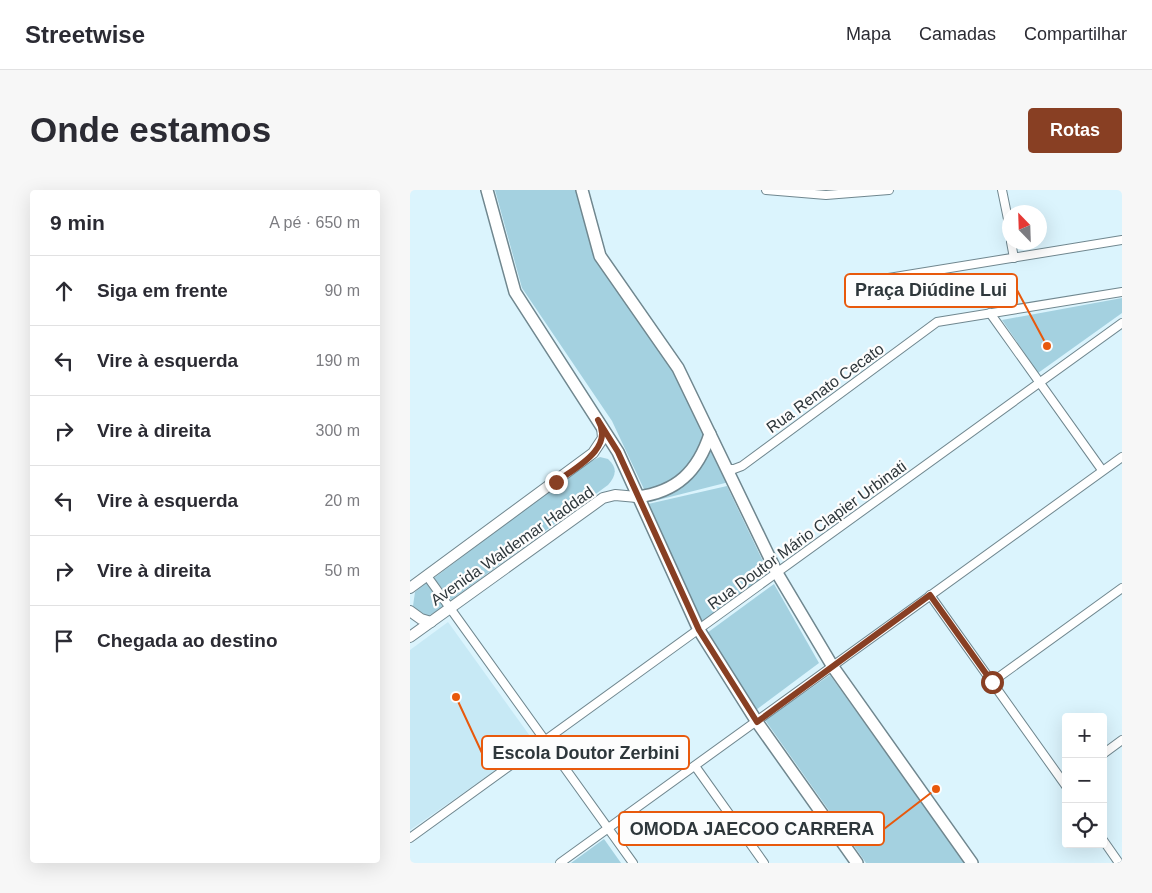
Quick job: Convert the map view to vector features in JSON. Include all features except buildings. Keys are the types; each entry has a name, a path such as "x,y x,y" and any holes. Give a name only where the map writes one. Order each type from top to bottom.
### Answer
{"main road":[{"path":"487,190 515,292 618,452 699,630 757,722 857,863"},
{"path":"582,190 600,256 678,368 777,574 833,667 972,863"},
{"name":"Avenida Waldemar Haddad","path":"410,588 593,454 603,438 603,428 598,420"},
{"path":"637,497 652,494 678,483 704,453 710,434"},
{"name":"Avenida Waldemar Haddad","path":"410,638 604,498 614,495 637,497"},
{"path":"410,611 421,619 431,622"}],"street":[{"path":"766,190 826,195 889,190"},
{"path":"1004,192 1006,205"},
{"path":"864,282 1122,240"},
{"path":"1013,250 1014,258"},
{"path":"1102,470 990,313 1122,292"},
{"name":"Rua Renato Cecato","path":"727,469 742,466 937,322 990,313"},
{"name":"Rua Doutor Mário Clapier Urbinati","path":"410,838 546,742 1122,323"},
{"path":"560,863 1122,456"},
{"path":"427,576 633,863"},
{"path":"992,682 1122,588"},
{"path":"930,595 1062,780"},
{"path":"1107,751 1122,740"},
{"path":"695,766 764,863"},
{"path":"1107,846 1119,863"}],"shaded area":[{"path":"495,190 577,190 595,253 677,373 729,482 650,502 612,421 522,288"},
{"path":"1122,298 1122,313 1038,373 1002,320"},
{"path":"600,457 608,459 615,469 613,478 608,485 451,600 434,578 585,464"},
{"path":"727,486 769,574 702,625 648,504"},
{"path":"426,583 444,607 428,616 416,610 413,606 415,592"},
{"path":"774,584 819,663 756,710 722,661 707,633"},
{"path":"448,622 535,743 410,830 410,650"},
{"path":"830,675 965,863 866,863 765,720"},
{"path":"604,839 621,863 571,863"}],"place":[{"name":"Praça Diúdine Lui","path":"1047,346"},
{"name":"Escola Doutor Zerbini","path":"456,697"},
{"name":"OMODA JAECOO CARRERA","path":"936,789"}],"route":[{"path":"556,482 593,454 603,438 603,428 598,420 618,452 699,630 757,722 930,595 992,682"}]}
